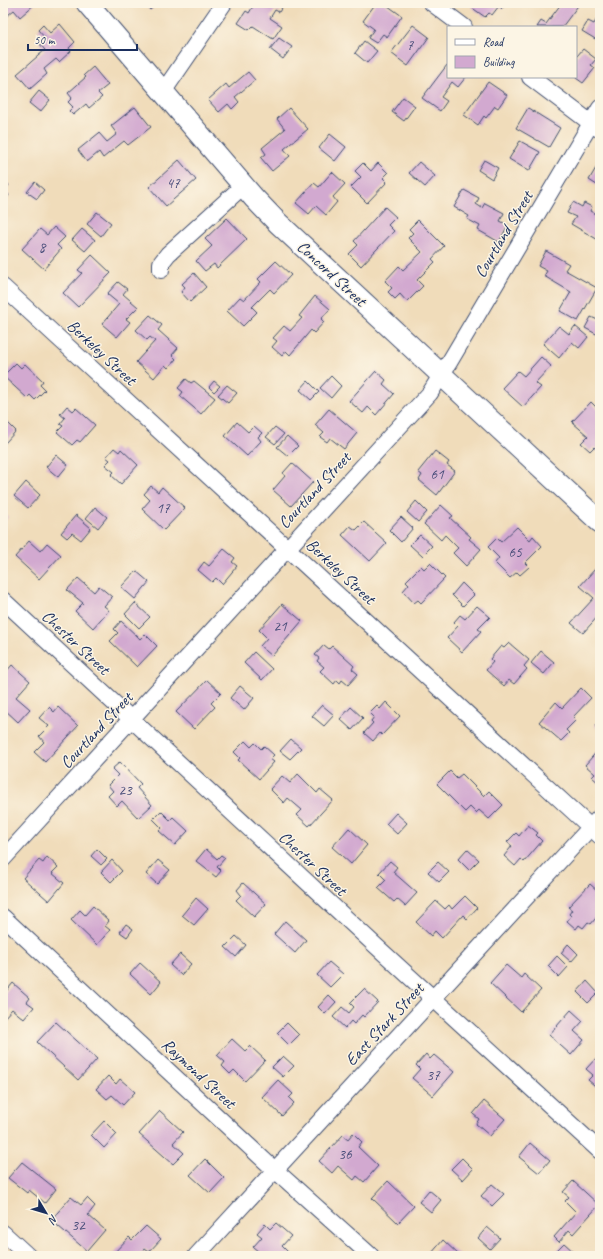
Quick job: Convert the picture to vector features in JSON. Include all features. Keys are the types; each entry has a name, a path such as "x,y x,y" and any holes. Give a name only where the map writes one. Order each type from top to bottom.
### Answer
{"main road":[{"name":"Concord Street","path":"87,3 243,186 278,223 600,522"}],"street":[{"path":"163,92 224,3"},
{"path":"432,3 463,26"},
{"path":"531,78 596,126"},
{"name":"Courtland Street","path":"3,858 430,393 596,126 600,108"},
{"path":"161,270 162,263 168,254 243,186"},
{"name":"Berkeley Street","path":"3,287 287,548 597,827"},
{"name":"Chester Street","path":"3,600 433,999 600,1151"},
{"name":"East Stark Street","path":"196,1256 433,999 597,827"},
{"name":"Raymond Street","path":"3,917 371,1256"},
{"path":"3,1233 28,1256"}],"building":[{"path":"3,3 36,3 20,17 14,10 3,19"},
{"path":"144,3 158,3 150,10"},
{"path":"255,3 285,3 279,12 275,10 270,18 282,26 273,39 253,26 249,30 238,23 246,11 249,13"},
{"path":"376,3 384,3 402,16 387,37 383,34 376,43 368,38 374,29 363,21"},
{"path":"474,3 506,3 502,9 499,6 492,15 489,13 485,17 471,7"},
{"path":"559,3 580,3 563,26 538,26 541,21 546,24 561,4"},
{"path":"600,13 600,35 597,40 582,31 588,21 594,24"},
{"path":"60,24 75,42 69,48 71,51 59,62 56,59 44,69 47,74 30,89 17,74 45,50 39,43 45,38 38,30 43,25 50,33"},
{"path":"413,25 429,37 408,66 391,53"},
{"path":"279,38 292,47 283,59 270,49"},
{"path":"364,41 377,51 367,63 355,53"},
{"path":"583,49 596,59 591,65 595,68 583,83 576,78 577,56"},
{"path":"447,65 447,78 465,78 458,87 452,82 441,97 447,101 440,111 422,98"},
{"path":"93,67 108,85 98,93 102,97 89,108 86,104 73,115 69,111 73,107 68,102 72,98 68,93 86,77 84,75"},
{"path":"248,72 255,80 235,97 239,102 232,109 228,104 219,112 208,100 226,84 229,88"},
{"path":"488,82 507,95 498,108 495,106 486,118 484,116 478,125 464,115"},
{"path":"39,91 50,100 40,112 29,103"},
{"path":"403,97 415,106 404,121 392,112"},
{"path":"135,107 151,127 128,145 124,141 103,158 99,152 87,162 78,150 99,133 107,142 117,134 111,126"},
{"path":"289,108 308,129 284,149 290,156 272,171 261,158 266,154 262,148 285,129 277,119"},
{"path":"528,108 560,128 549,147 516,128"},
{"path":"330,134 346,147 335,161 319,148"},
{"path":"520,141 540,152 529,171 509,159"},
{"path":"179,160 196,180 166,206 149,187"},
{"path":"484,160 498,168 492,179 478,170"},
{"path":"600,161 600,187 589,180"},
{"path":"419,162 435,176 425,187 409,173"},
{"path":"363,163 371,171 378,163 388,173 383,178 387,182 367,203 351,187 361,177 355,171"},
{"path":"332,172 345,184 333,197 337,202 326,215 316,206 309,214 296,203 314,183 319,187"},
{"path":"3,180 9,185 4,191 9,195 3,203"},
{"path":"35,182 44,190 37,199 27,192"},
{"path":"464,190 479,198 476,204 482,208 485,203 504,213 500,221 508,225 499,242 478,230 480,226 467,219 469,216 454,207"},
{"path":"573,202 582,207 584,203 592,207 590,211 600,217 600,241 571,224 576,217 567,213"},
{"path":"385,207 396,217 388,225 394,231 361,266 349,254 358,245 354,241"},
{"path":"97,212 111,223 101,236 87,224"},
{"path":"227,218 247,239 217,268 214,264 205,271 196,261 212,246 205,239"},
{"path":"418,220 444,246 432,259 435,262 417,280 423,286 407,302 400,294 395,299 388,292 392,288 385,281 399,266 403,270 422,252 408,238 413,233 409,229"},
{"path":"54,227 65,237 57,245 61,249 44,269 22,249 40,229 47,235"},
{"path":"82,229 95,240 85,251 72,240"},
{"path":"546,251 569,264 565,270 597,288 578,321 560,311 571,292 544,276 547,271 538,266"},
{"path":"92,255 111,273 78,307 63,293 82,273 78,270"},
{"path":"276,261 291,275 274,293 270,289 252,307 257,312 243,326 227,311 240,297 244,300 261,282 258,279"},
{"path":"194,273 206,287 190,302 181,292 185,287 182,284"},
{"path":"118,282 127,289 123,294 138,307 126,319 130,322 117,337 102,324 119,304 107,294"},
{"path":"315,296 330,309 321,319 324,322 314,333 311,330 290,355 286,351 282,356 272,347 277,341 273,338 284,326 290,331 302,318 299,316"},
{"path":"150,315 162,325 158,330 178,348 172,355 176,359 168,368 165,365 154,378 136,362 155,341 150,337 147,340 136,330"},
{"path":"591,317 600,321 600,336 585,328"},
{"path":"559,326 569,334 575,326 588,337 579,348 572,342 559,358 543,344"},
{"path":"541,357 551,366 535,383 541,387 523,407 502,388 518,371 524,376"},
{"path":"16,363 21,368 25,364 43,381 40,385 45,390 35,400 30,395 27,398 3,376"},
{"path":"376,371 386,380 383,384 394,394 376,415 368,407 363,413 349,401"},
{"path":"331,376 341,386 331,398 320,388"},
{"path":"186,379 191,383 194,381 215,398 201,414 180,396 183,392 178,388"},
{"path":"214,381 220,386 214,392 209,387"},
{"path":"308,381 319,392 311,400 300,390"},
{"path":"227,385 237,393 228,403 218,395"},
{"path":"591,402 600,411 599,452 594,447 590,451 581,443 588,436 572,422"},
{"path":"67,406 73,411 76,408 95,425 80,442 77,440 72,445 57,432 63,426 60,424 65,418 60,414"},
{"path":"329,409 357,433 344,449 330,438 327,442 320,437 324,433 315,425"},
{"path":"3,418 16,431 5,443 3,442"},
{"path":"237,422 248,432 254,426 262,433 258,437 261,441 247,456 225,436"},
{"path":"275,427 284,434 275,444 266,437"},
{"path":"287,436 298,446 288,456 277,447"},
{"path":"114,448 119,452 121,449 138,465 121,484 111,475 114,472 105,465 110,460 106,457"},
{"path":"435,451 449,462 447,465 455,471 437,495 419,480 422,475 418,472"},
{"path":"56,455 68,465 58,477 46,467"},
{"path":"292,463 313,482 291,506 273,490 285,476 283,473"},
{"path":"26,482 40,495 28,508 14,496"},
{"path":"151,486 158,492 162,487 185,508 164,530 142,509 150,500 144,494"},
{"path":"416,501 427,512 418,522 407,512"},
{"path":"441,505 453,516 450,518 471,537 469,539 481,549 466,566 453,553 458,548 445,535 441,540 424,524"},
{"path":"95,507 107,517 98,528 86,518"},
{"path":"3,513 8,517 3,522"},
{"path":"76,515 91,528 81,540 72,533 67,538 61,533"},
{"path":"401,517 413,528 401,542 389,530"},
{"path":"364,522 387,543 370,561 342,535 350,526 356,530"},
{"path":"517,527 530,540 533,536 542,546 525,563 529,567 520,575 517,572 510,578 495,563 499,558 488,547 497,538 501,542"},
{"path":"420,535 432,546 422,556 410,545"},
{"path":"29,541 40,551 47,543 61,555 39,579 15,557"},
{"path":"224,549 235,558 232,562 237,566 222,584 216,578 212,582 198,570 204,562 209,566"},
{"path":"430,563 445,578 421,603 418,600 414,603 403,591 409,584 406,581 421,566 424,569"},
{"path":"595,569 600,573 600,614 583,633 571,623 594,598 580,586"},
{"path":"136,571 149,582 135,599 121,587"},
{"path":"78,578 94,592 99,586 112,597 104,606 109,610 93,628 75,611 83,603 67,590"},
{"path":"462,583 474,595 463,606 452,595"},
{"path":"135,603 150,617 139,628 125,614"},
{"path":"282,604 302,621 272,656 260,646 267,638 259,630"},
{"path":"477,606 490,617 478,629 481,631 462,652 447,638 458,626 454,622 460,615 465,619"},
{"path":"121,621 140,639 145,634 157,646 137,667 110,641 118,633 114,629"},
{"path":"509,643 529,660 524,666 527,669 514,684 509,680 504,686 486,670 493,662 490,659 501,646 504,648"},
{"path":"324,645 329,649 332,646 354,666 352,669 358,674 348,685 342,680 340,683 337,680 334,684 320,671 324,667 317,661 319,658 315,655"},
{"path":"541,651 554,662 544,674 531,663"},
{"path":"254,652 272,669 262,680 244,663"},
{"path":"12,665 30,681 16,697 30,709 18,722 3,708 3,695 7,691 3,687 3,671 5,673"},
{"path":"207,680 221,693 211,703 215,707 194,729 176,712"},
{"path":"240,686 254,698 244,710 230,698"},
{"path":"581,688 591,698 573,717 576,720 566,730 569,733 561,741 539,722 556,702 562,708"},
{"path":"386,702 400,716 382,735 380,733 373,741 364,733 373,723 371,721 374,717 370,713 377,706 380,709"},
{"path":"322,705 334,715 324,726 312,716"},
{"path":"49,707 54,712 58,707 78,726 45,762 34,752 44,742 39,736 49,726 39,718"},
{"path":"351,707 363,718 352,730 340,719"},
{"path":"600,720 600,730 595,726"},
{"path":"291,739 301,748 290,759 280,751"},
{"path":"245,741 251,747 255,743 261,749 264,746 274,755 270,759 274,762 259,779 238,760 240,758 234,752"},
{"path":"600,748 600,784 592,777 595,774 585,765"},
{"path":"120,762 141,784 137,788 152,805 138,818 122,801 117,806 108,796 113,791 108,785 118,775 112,769"},
{"path":"450,771 457,778 462,774 484,796 489,791 503,805 489,819 479,810 476,813 470,807 465,812 437,784"},
{"path":"298,774 317,793 320,789 333,800 309,826 297,815 302,810 288,798 284,803 270,789 282,776 290,783"},
{"path":"161,811 170,820 173,817 188,831 175,845 159,831 162,828 153,819"},
{"path":"396,813 407,823 397,834 386,824"},
{"path":"528,825 538,833 536,835 542,841 524,862 521,859 515,866 504,856 512,846 507,842 516,833 519,836"},
{"path":"349,828 367,845 351,864 332,847"},
{"path":"97,849 107,859 101,865 91,856"},
{"path":"206,849 217,859 221,855 225,858 217,867 221,871 216,877 196,861"},
{"path":"467,849 479,860 469,870 458,859"},
{"path":"47,857 58,867 52,873 64,883 49,901 23,878 39,860 43,863"},
{"path":"112,860 122,871 111,882 101,872"},
{"path":"158,860 170,870 157,884 146,874"},
{"path":"390,861 397,867 393,872 417,893 405,906 397,899 394,902 378,888 386,880 379,873"},
{"path":"438,862 449,872 439,882 428,872"},
{"path":"243,883 266,904 254,917 236,900 241,895 237,890"},
{"path":"590,884 599,892 600,891 600,913 591,924 588,922 583,928 579,925 576,929 567,921 571,916 569,914 572,910 568,907"},
{"path":"465,896 477,908 467,919 463,915 442,938 435,931 431,936 416,922 436,901 445,909 449,905 452,909"},
{"path":"196,898 208,909 194,925 182,915"},
{"path":"93,906 109,921 105,926 110,930 97,945 71,920 80,910 85,915"},
{"path":"285,921 306,940 295,953 274,934"},
{"path":"126,924 133,929 127,937 120,932"},
{"path":"236,936 246,945 236,957 225,947"},
{"path":"568,944 578,954 571,962 561,953"},
{"path":"180,954 191,964 181,975 170,965"},
{"path":"557,956 568,967 559,977 548,966"},
{"path":"329,962 343,974 330,987 317,975"},
{"path":"140,963 161,982 151,994 130,974"},
{"path":"506,965 521,978 524,974 541,990 521,1012 490,983"},
{"path":"587,981 598,993 588,1003 577,992"},
{"path":"13,983 30,998 27,1002 34,1007 24,1019 12,1009 3,1019 3,995"},
{"path":"364,989 378,1002 364,1017 362,1015 354,1024 351,1021 345,1028 333,1017 342,1007 349,1013 354,1007 350,1003"},
{"path":"329,995 336,1002 325,1014 318,1007"},
{"path":"571,1010 583,1021 574,1031 584,1040 571,1055 549,1035"},
{"path":"56,1022 97,1059 78,1080 37,1042"},
{"path":"287,1023 299,1035 289,1045 277,1033"},
{"path":"232,1039 245,1051 250,1046 265,1060 245,1081 234,1070 230,1074 222,1066 225,1062 217,1055"},
{"path":"426,1054 430,1059 434,1055 454,1072 433,1096 412,1078 420,1069 416,1065"},
{"path":"283,1056 294,1066 283,1077 272,1067"},
{"path":"597,1057 600,1060 600,1090 588,1080 593,1075 586,1069"},
{"path":"108,1076 116,1084 120,1079 135,1092 123,1105 112,1095 107,1099 96,1089"},
{"path":"278,1080 293,1094 289,1098 294,1103 282,1116 262,1097"},
{"path":"484,1101 505,1119 490,1136 476,1124 479,1119 473,1114"},
{"path":"160,1111 183,1132 173,1143 184,1153 173,1164 139,1134"},
{"path":"104,1121 117,1134 104,1148 91,1135"},
{"path":"353,1133 362,1142 358,1147 378,1166 364,1182 357,1176 354,1180 338,1166 332,1173 319,1161 343,1135 348,1139"},
{"path":"530,1143 550,1160 539,1173 519,1157"},
{"path":"462,1158 473,1169 463,1180 451,1169"},
{"path":"205,1159 224,1178 210,1193 190,1175"},
{"path":"22,1162 56,1189 45,1203 29,1190 27,1193 8,1178"},
{"path":"388,1181 414,1206 398,1223 372,1198"},
{"path":"573,1181 599,1205 573,1234 569,1230 559,1242 554,1237 576,1212 565,1201 569,1197 563,1192"},
{"path":"492,1184 504,1194 492,1206 481,1196"},
{"path":"429,1190 441,1200 431,1212 419,1202"},
{"path":"71,1197 81,1205 87,1198 95,1206 88,1215 105,1230 87,1251 51,1220"},
{"path":"276,1223 291,1236 282,1246 292,1256 264,1256 253,1247 262,1237 257,1233 265,1224 270,1229"},
{"path":"146,1226 161,1239 149,1252 145,1249 139,1256 111,1256 129,1237 132,1240"},
{"path":"487,1227 500,1238 490,1249 478,1238"},
{"path":"443,1240 460,1256 433,1256 431,1254"},
{"path":"564,1243 575,1253 572,1256 557,1256 554,1253"}]}
